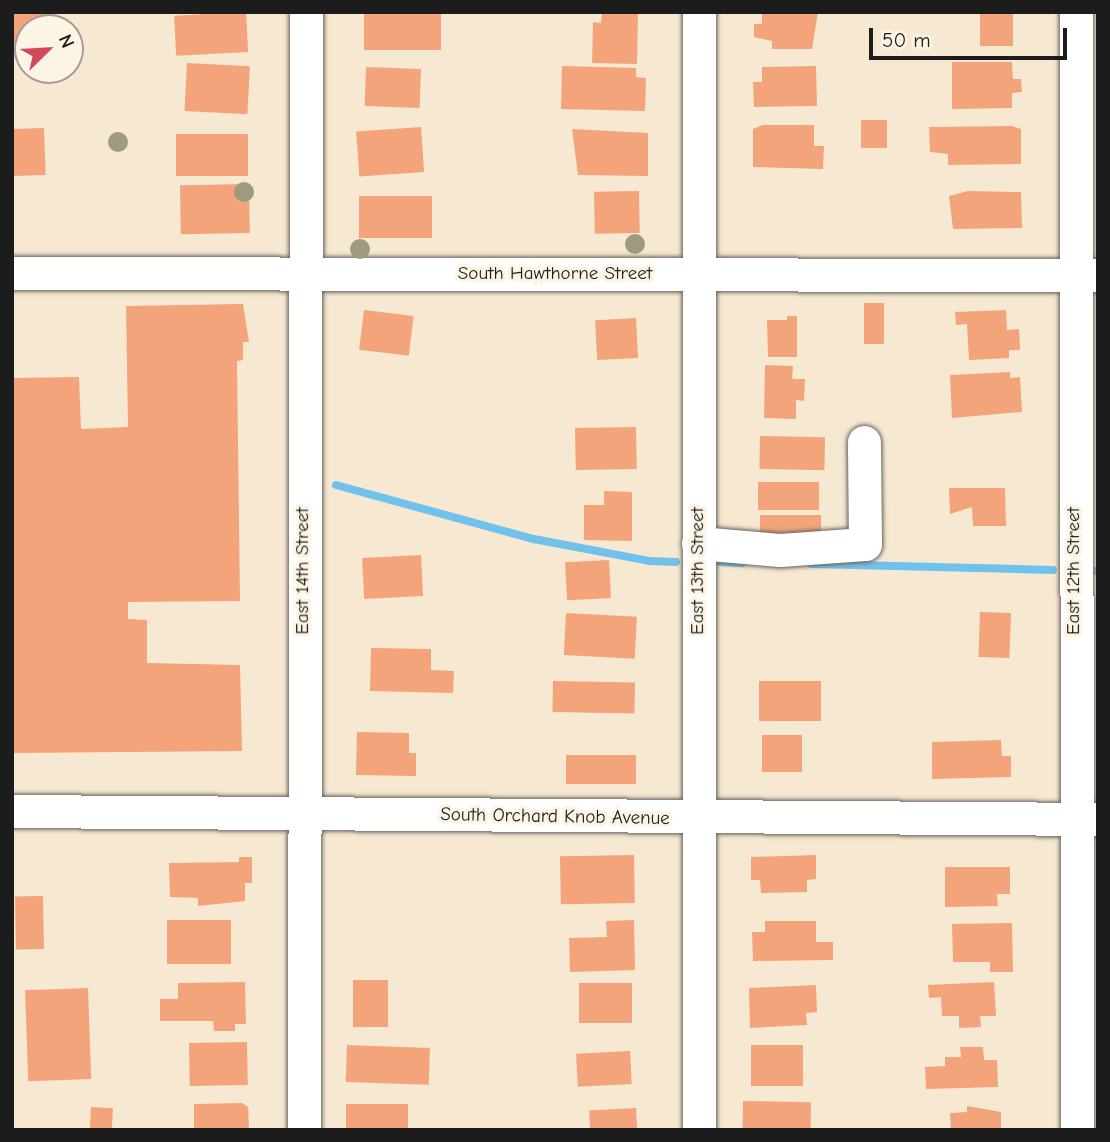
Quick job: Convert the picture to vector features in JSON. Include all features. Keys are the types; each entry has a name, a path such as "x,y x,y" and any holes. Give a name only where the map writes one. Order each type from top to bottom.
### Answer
{"street":[{"name":"East 14th Street","path":"304,1130 306,12"},
{"name":"East 13th Street","path":"699,12 699,1130"},
{"name":"East 12th Street","path":"1076,12 1086,275 1087,819 1077,1130"},
{"name":"South Hawthorne Street","path":"12,273 1086,275"},
{"path":"698,543 780,550 866,544 864,442"},
{"name":"South Orchard Knob Avenue","path":"12,811 1087,819"}],"building":[{"path":"12,12 55,12 14,14 12,43"},
{"path":"246,12 248,52 176,56 174,16"},
{"path":"364,12 441,12 441,50 364,50"},
{"path":"602,12 638,12 637,64 592,63 593,22 601,23"},
{"path":"762,12 818,12 812,49 772,49 772,41 754,37 754,24 762,24"},
{"path":"980,12 1013,12 1013,46 980,46"},
{"path":"952,62 1012,62 1013,79 1021,79 1022,92 1012,93 1012,108 952,109"},
{"path":"187,63 250,66 247,114 184,111"},
{"path":"562,66 636,68 636,77 646,78 645,111 561,109"},
{"path":"816,66 817,106 754,107 753,82 762,82 762,67"},
{"path":"366,67 421,69 420,108 365,106"},
{"path":"861,120 887,120 887,148 861,148"},
{"path":"763,125 814,125 814,146 824,146 823,169 753,167 753,129"},
{"path":"1012,126 1021,129 1021,164 948,165 948,154 930,152 929,127"},
{"path":"421,127 424,172 359,176 356,132"},
{"path":"44,128 46,175 14,176 12,129"},
{"path":"572,129 648,133 648,176 578,175"},
{"path":"176,134 248,134 248,176 176,176"},
{"path":"249,184 250,233 181,234 180,185"},
{"path":"639,191 640,233 595,234 594,192"},
{"path":"968,191 1021,192 1022,228 953,229 949,196"},
{"path":"359,196 432,196 432,238 359,238"},
{"path":"864,303 884,303 884,344 864,344"},
{"path":"243,304 249,342 243,342 243,360 237,361 240,601 128,602 128,619 147,620 147,663 240,665 242,751 12,753 12,378 79,377 81,429 128,427 126,306"},
{"path":"364,310 414,316 409,356 359,350"},
{"path":"1006,310 1007,330 1019,329 1020,350 1009,350 1009,358 969,360 967,324 956,325 955,312"},
{"path":"787,316 797,316 797,357 768,357 767,320 787,320"},
{"path":"636,318 638,358 597,360 595,320"},
{"path":"765,365 793,366 792,379 805,379 804,401 796,400 796,419 764,418"},
{"path":"1010,372 1010,378 1020,377 1022,412 952,418 950,375"},
{"path":"636,427 637,469 576,470 575,428"},
{"path":"760,436 825,437 824,470 759,469"},
{"path":"758,482 819,482 819,510 758,510"},
{"path":"949,488 1005,488 1006,526 973,526 972,507 950,514"},
{"path":"604,491 632,492 632,541 584,540 584,505 604,505"},
{"path":"760,515 821,515 821,542 760,542"},
{"path":"421,555 423,596 364,599 362,558"},
{"path":"609,560 611,598 567,600 565,562"},
{"path":"980,612 1011,613 1009,658 978,657"},
{"path":"566,613 637,617 635,659 564,655"},
{"path":"371,648 431,649 431,670 454,671 453,693 370,691"},
{"path":"553,681 635,682 634,713 552,712"},
{"path":"759,681 821,681 821,721 759,721"},
{"path":"357,732 409,733 409,753 416,753 416,776 356,775"},
{"path":"762,735 802,735 802,772 762,772"},
{"path":"1001,740 1002,756 1011,756 1011,777 932,779 932,742"},
{"path":"566,755 636,755 636,784 566,784"},
{"path":"634,855 635,903 561,904 560,856"},
{"path":"816,855 816,879 807,880 807,892 761,893 760,880 751,880 751,857"},
{"path":"239,857 252,857 252,883 245,883 245,901 198,906 198,898 170,897 169,863 239,862"},
{"path":"945,867 1010,867 1010,894 997,894 998,906 945,907"},
{"path":"15,896 43,896 44,949 16,949"},
{"path":"167,920 231,920 231,964 167,964"},
{"path":"634,920 635,970 570,972 569,938 607,937 606,921"},
{"path":"765,921 816,921 816,942 833,942 833,960 753,961 752,932 765,932"},
{"path":"1012,923 1013,972 990,972 990,962 953,962 952,924"},
{"path":"353,980 388,980 388,1027 353,1027"},
{"path":"245,982 246,1024 235,1024 235,1031 214,1031 213,1021 160,1021 160,999 178,999 178,983"},
{"path":"994,982 996,1016 980,1016 981,1027 959,1028 959,1016 942,1016 941,997 929,998 928,985"},
{"path":"579,983 632,983 632,1023 579,1023"},
{"path":"816,985 817,1012 806,1013 807,1025 750,1028 749,988"},
{"path":"88,988 91,1079 28,1081 25,990"},
{"path":"247,1042 248,1085 190,1086 189,1043"},
{"path":"347,1045 430,1048 429,1085 346,1082"},
{"path":"751,1045 803,1045 803,1086 751,1086"},
{"path":"960,1047 983,1047 984,1060 997,1060 998,1087 926,1089 925,1067 945,1066 945,1057 961,1057"},
{"path":"630,1051 632,1084 578,1087 576,1054"},
{"path":"743,1101 811,1102 811,1130 742,1130"},
{"path":"242,1103 248,1107 249,1128 194,1130 194,1104"},
{"path":"346,1104 408,1104 408,1130 346,1130"},
{"path":"967,1106 1001,1112 1001,1130 951,1130 950,1113 967,1112"},
{"path":"91,1107 113,1108 112,1130 90,1130"},
{"path":"636,1108 637,1130 590,1130 589,1110"}],"waterway":[{"path":"336,485 534,539 649,561 676,562"},
{"path":"720,562 742,563"},
{"path":"811,564 1053,570"}]}
